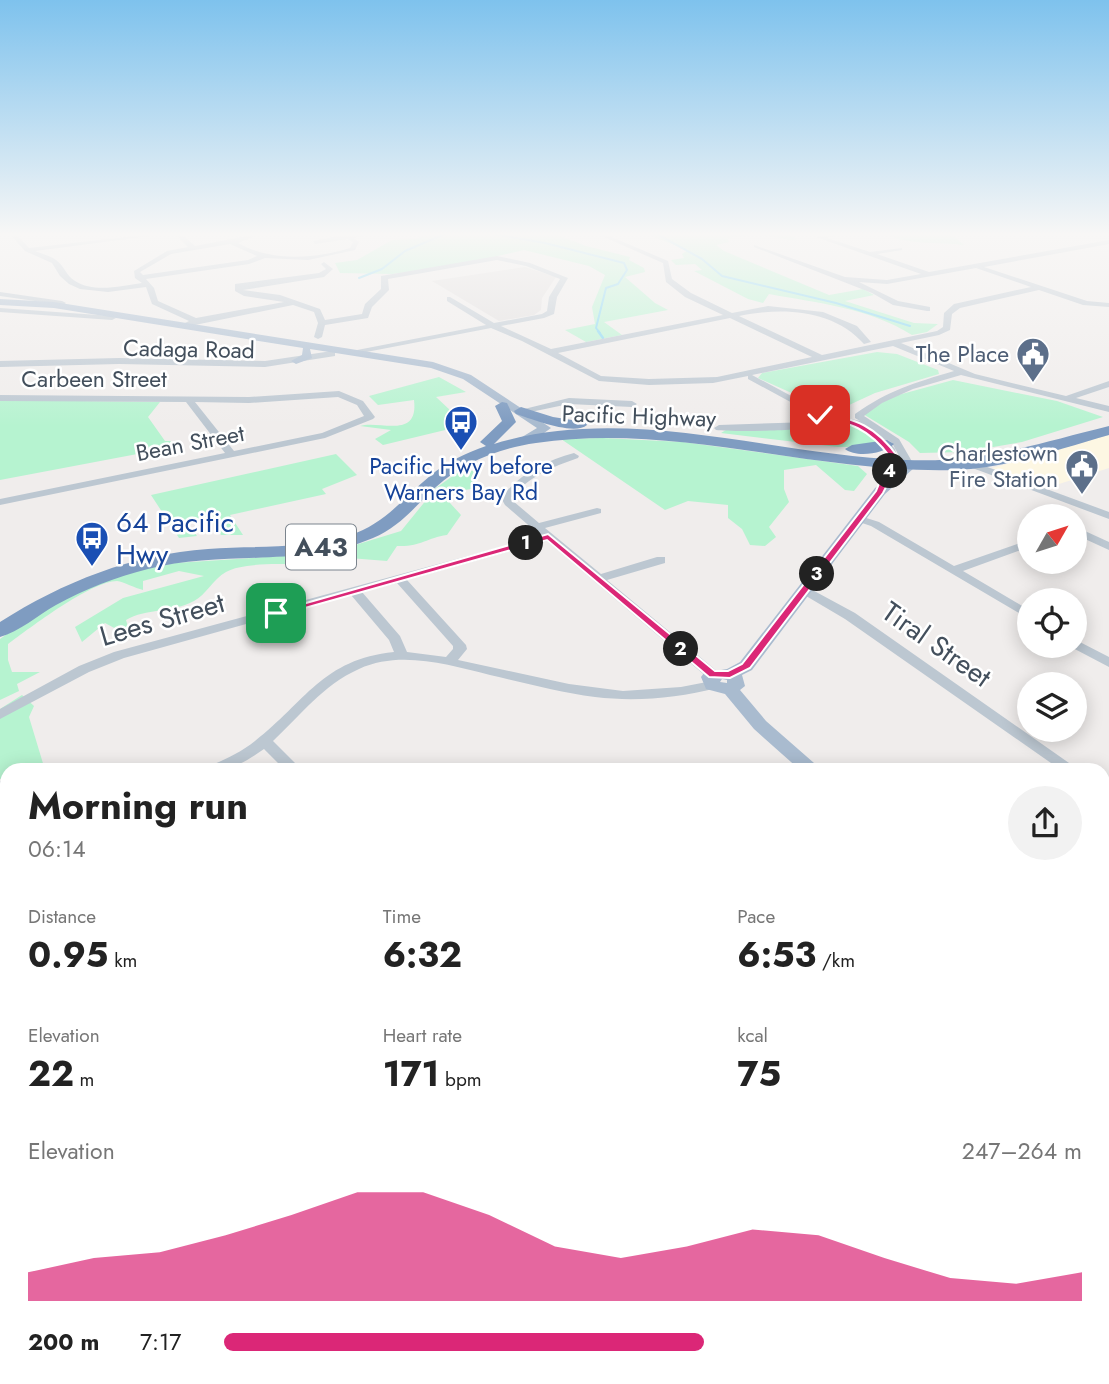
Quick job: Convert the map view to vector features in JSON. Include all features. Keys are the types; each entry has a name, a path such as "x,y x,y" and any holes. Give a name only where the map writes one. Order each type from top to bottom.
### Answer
{"highway":[{"path":"487,442 509,422 502,406"},
{"path":"521,411 551,421 587,426"},
{"name":"Pacific Highway","path":"0,631 67,589 138,565 207,554 322,547 353,540 389,523 441,474 461,462 538,432 559,436 627,436 731,444 854,460 957,457 1001,452 1109,421"},
{"name":"Pacific Highway","path":"0,620 68,580 139,557 194,549 312,541 351,533 388,511 428,474 487,442 538,432 587,426 678,432 971,464 1020,456 1109,430"},
{"path":"854,460 873,466 881,487"}],"main road":[{"path":"0,302 59,306 107,316 187,325 442,372 464,382 538,432"},
{"path":"187,325 306,350 344,354 382,351 451,370 521,411 538,432"},
{"path":"296,361 308,356 306,350"},
{"path":"804,763 760,725 721,681 746,666 860,519 898,458"}],"street":[{"path":"25,298 62,303 59,306"},
{"path":"153,298 155,302 187,325 290,303"},
{"path":"278,298 322,323 365,316 368,306 377,298"},
{"path":"382,351 548,314 553,298"},
{"path":"696,298 820,358"},
{"path":"887,298 897,303 927,309"},
{"path":"901,349 915,340 956,327 955,313 959,310 1005,298"},
{"path":"1067,298 1087,305 1109,306"},
{"path":"450,299 493,326 606,380 713,380 942,333"},
{"path":"550,352 768,308 823,314 854,327 867,342"},
{"path":"0,310 107,316"},
{"path":"318,337 322,323"},
{"path":"885,346 901,349 958,374 1109,411"},
{"name":"Cadaga Road","path":"0,365 119,361 265,364 344,354"},
{"name":"Cadaga Road","path":"36,364 259,370 344,354"},
{"path":"719,428 811,425 828,418 847,417 881,395 958,374 1072,398 1109,411"},
{"path":"745,375 828,418"},
{"path":"1060,398 1072,398 1082,391 1109,384"},
{"path":"898,458 888,434 858,416 879,401 909,388"},
{"name":"Carbeen Street","path":"0,398 248,400 339,394 360,403"},
{"name":"Carbeen Street","path":"188,399 231,453"},
{"path":"521,411 569,401 632,404"},
{"name":"Bean Street","path":"0,502 325,435 370,416 360,403"},
{"path":"801,405 847,417 898,458"},
{"path":"574,456 534,473 506,498 597,579 721,681"},
{"path":"971,464 1109,516"},
{"path":"536,527 597,511"},
{"path":"1087,524 1109,516"},
{"path":"860,519 875,524 1017,608"},
{"path":"1087,535 1109,547"},
{"name":"Lees Street","path":"0,715 84,668 119,654 355,592 548,537"},
{"path":"953,570 1017,547"},
{"path":"597,579 661,560"},
{"path":"400,579 459,645 460,649 449,662"},
{"name":"Tiral Street","path":"804,590 850,616 1061,763"},
{"path":"355,592 395,639 402,655"},
{"path":"1087,650 1109,663"},
{"path":"233,763 266,742 306,696 327,679 372,660 402,655 449,662 597,695 664,695 721,681"},
{"path":"266,742 287,763"}],"shaded area":[{"path":"460,298 542,298 541,310 534,315 499,321"},
{"path":"1109,435 1109,468 1059,484 1038,474 1019,479 992,468"}],"green space":[{"path":"596,298 649,298 668,310 604,322 622,335 586,342 565,330 595,324 592,307"},
{"path":"745,298 767,298 763,303"},
{"path":"788,298 861,298 845,301 914,323 938,324 927,332 912,335 878,318"},
{"path":"877,352 897,354 938,370 939,374 875,393 834,412 758,378 762,373"},
{"path":"439,377 466,392 436,397 466,425 383,445 375,439 391,430 360,426 404,424 414,412 414,400 378,405 369,396"},
{"path":"953,380 1057,401 1103,417 1022,442 964,452 920,453 909,442 863,414 891,397"},
{"path":"0,400 160,402 148,417 165,441 171,441 169,448 0,480"},
{"path":"839,421 860,428 878,441 857,447 838,447 721,433 726,430 814,427"},
{"path":"561,439 683,442 858,466 867,474 854,491 845,490 816,465 784,470 784,489 789,502 769,527 776,537 765,546 750,545 742,529 728,518 728,505 688,501 665,510"},
{"path":"336,454 357,475 322,489 326,494 230,515 243,535 221,535 209,517 187,522 197,536 179,538 151,495"},
{"path":"461,470 476,471 471,489 452,492 450,503 461,515 447,535 412,545 397,546 387,561 349,558 340,566 264,564 236,568 221,575 202,595 186,605 126,620 131,637 105,623 82,642 75,627 123,598 204,576 179,571 143,581 143,590 117,581 92,589 61,606 8,644 8,660 12,672 40,672 17,684 19,691 0,700 0,639 40,610 116,575 175,563 329,553 401,531 436,488"},
{"path":"22,695 34,706 29,717 43,763 0,763 0,709"}],"waterway":[{"path":"600,333 596,328 604,298"},
{"path":"813,298 910,326"},
{"path":"598,331 603,338"}],"place":[{"name":"The Place","path":"1033,384"},
{"name":"Pacific Hwy before Warners Bay Rd","path":"461,452"},
{"name":"Charlestown Fire Station","path":"1082,496"},
{"name":"64 Pacific Hwy","path":"92,568"}],"route":[{"path":"276,613 548,537 713,675 730,674 746,666 860,519 880,491 894,464 894,457 887,444 879,437 849,420 820,415"}]}
